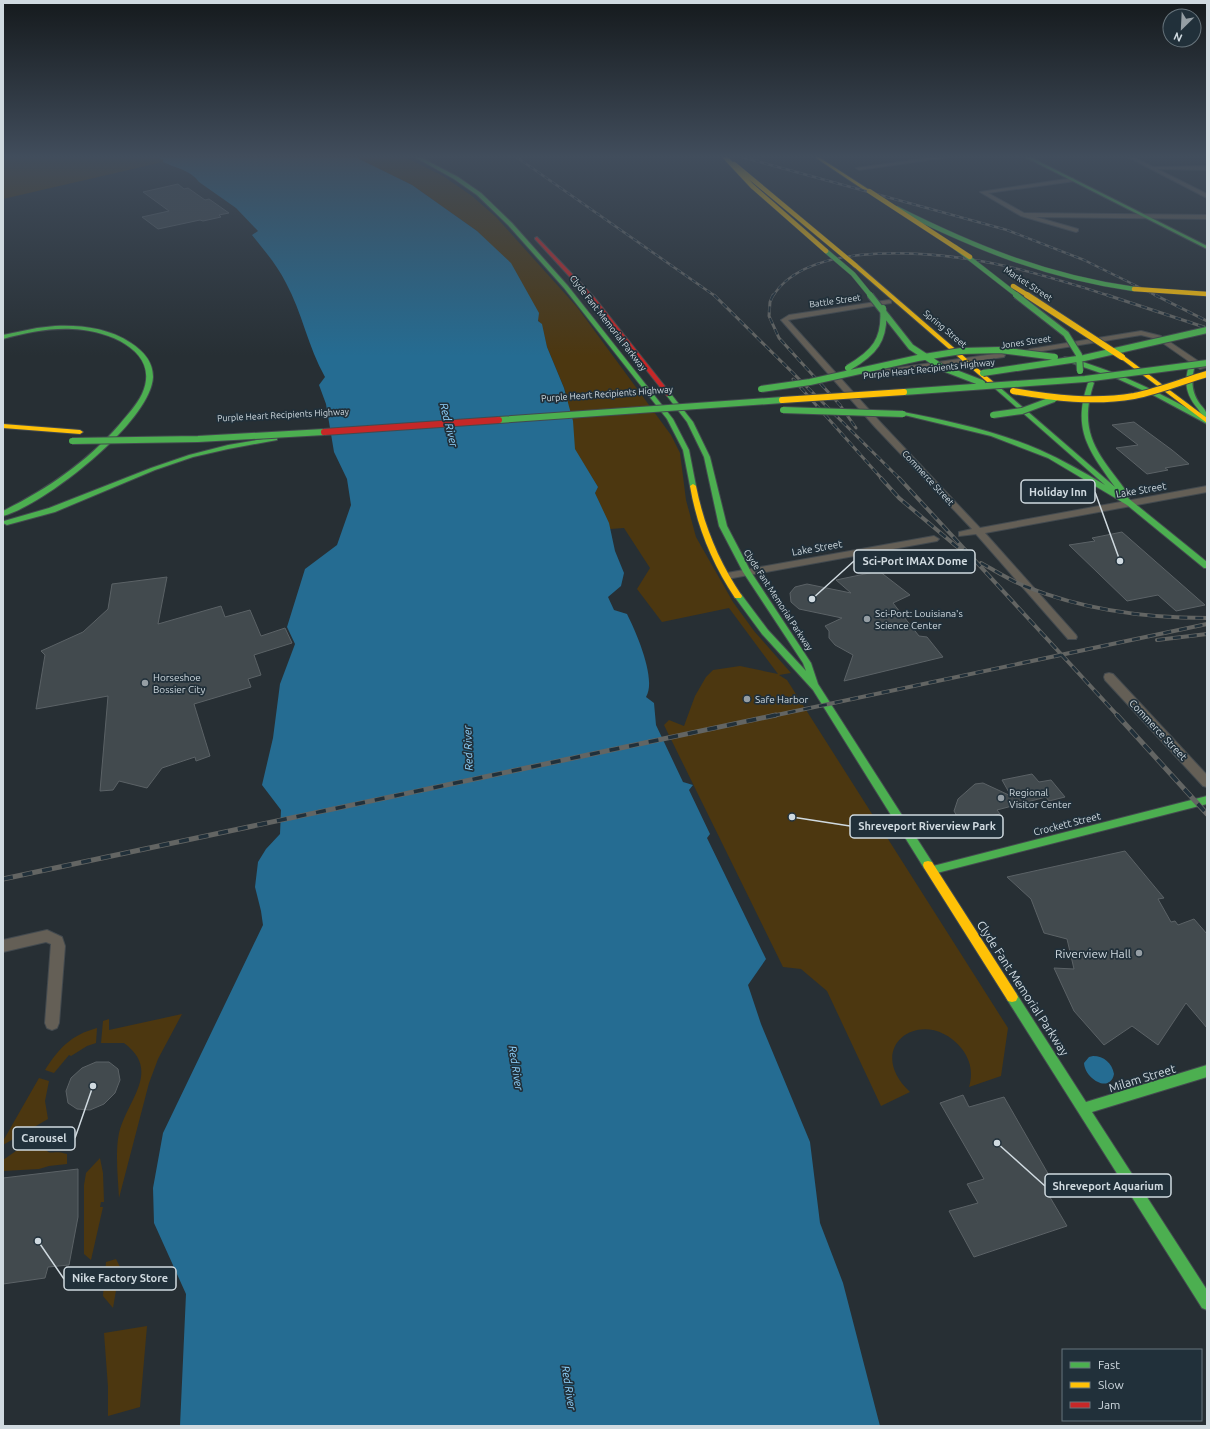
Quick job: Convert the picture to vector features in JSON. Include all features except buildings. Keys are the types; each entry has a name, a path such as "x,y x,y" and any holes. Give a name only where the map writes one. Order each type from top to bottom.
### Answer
{"main road":[{"name":"Clyde Fant Memorial Parkway","path":"508,223 566,285 672,422 686,450 701,523 710,545 727,576 766,633 816,688 1085,1108 1207,1303"},
{"name":"Clyde Fant Memorial Parkway","path":"521,223 553,254 592,299 690,422 707,457 723,526 747,572 807,663 816,688"},
{"path":"794,223 853,274 911,347 932,362 952,372 1007,390 1056,398 1085,400 1135,395 1207,374"},
{"name":"Spring Street","path":"806,223 856,264 1130,503 1207,566"},
{"name":"Market Street","path":"918,223 1122,358 1207,422"},
{"path":"925,223 973,247 1045,273 1127,289 1207,294"},
{"path":"1158,223 1207,248"},
{"path":"955,247 1054,324 1075,345 1080,356 1081,367 1076,381 1058,398 1022,411 993,416 981,416"},
{"path":"786,385 846,369 865,359 877,347 886,325 884,310 869,280 856,264"},
{"path":"3,337 53,328 85,328 107,332 136,347 145,356 150,367 150,378 147,390 141,402 107,445 92,460 42,495 3,514"},
{"name":"Purple Heart Recipients Highway","path":"940,379 1084,358 1207,330"},
{"path":"1163,354 1192,345"},
{"path":"754,390 810,382 925,357 961,351 1007,351 1065,359 1116,374 1163,396 1207,422"},
{"path":"1207,354 1191,369 1186,382 1199,408 1207,416"},
{"path":"1130,503 1096,454 1087,437 1081,410 1086,391 1091,383 1120,367 1142,361"},
{"name":"Purple Heart Recipients Highway","path":"3,426 80,432 159,432 688,403 1085,379 1163,370 1207,363"},
{"name":"Purple Heart Recipients Highway","path":"68,441 184,440 341,431 688,403 916,382"},
{"path":"688,403 717,395"},
{"path":"688,403 960,417"},
{"path":"903,414 979,430 1024,445 1069,466 1130,503"},
{"path":"3,420 46,430"},
{"path":"3,524 52,510 153,469 192,456 228,447 341,431"},
{"name":"Crockett Street","path":"933,870 1207,800"},
{"name":"Milam Street","path":"1085,1108 1207,1071"}],"street":[{"path":"1050,223 1076,230"},
{"name":"Battle Street","path":"785,319 889,302"},
{"name":"Commerce Street","path":"785,319 786,322 878,425 978,530 1072,637"},
{"name":"Jones Street","path":"838,379 1141,333 1159,337 1207,369"},
{"name":"Lake Street","path":"962,534 1207,489"},
{"name":"Lake Street","path":"727,576 934,538"},
{"name":"Commerce Street","path":"1109,677 1207,783"},
{"path":"3,946 47,936 57,941 58,946 52,1023"}],"shaded area":[{"path":"465,223 501,223 577,307 671,435 680,453 686,500 696,537 733,602 754,631 791,673 779,675 787,680 1008,1028 1001,1076 969,1087 971,1072 969,1063 962,1049 947,1036 931,1030 916,1030 904,1036 895,1046 892,1059 897,1075 910,1092 881,1106 827,991 801,969 783,967 664,725 669,720 684,726 695,696 706,677 713,670 740,666 778,674 729,608 662,622 637,589 650,568 624,528 610,529 595,493 598,487 574,449 565,390 547,347 542,326 490,245 477,231"},
{"path":"182,1014 158,1059 149,1083 119,1198 117,1157 119,1133 139,1086 141,1075 140,1064 135,1054 124,1043 101,1043 103,1021 109,1019 109,1030"},
{"path":"97,1028 96,1043 87,1046 71,1056 69,1055 54,1073 45,1070 55,1055 66,1043 80,1034"},
{"path":"39,1078 49,1081 45,1101 48,1119 3,1145 3,1141"},
{"path":"39,1139 48,1152 67,1154 67,1164 39,1169 3,1171 3,1160 23,1146"},
{"path":"100,1158 103,1173 104,1202 101,1202 100,1207 103,1207 91,1260 84,1254 84,1185 86,1173"},
{"path":"116,1259 120,1267 113,1308 103,1296 106,1262"},
{"path":"147,1326 140,1407 108,1416 108,1387 104,1333"}],"water":[{"name":"Red River","path":"250,223 465,223 477,231 511,263 539,313 538,321 542,324 547,347 564,388 573,421 575,449 598,487 595,493 609,523 615,551 624,573 621,586 608,597 614,610 627,614 640,643 649,679 649,689 646,697 654,703 656,725 683,782 693,785 689,790 710,834 707,838 766,959 748,985 761,1024 810,1142 820,1223 843,1283 880,1426 180,1426 186,1294 154,1223 153,1188 163,1133 263,925 255,887 258,862 266,849 280,834 281,810 262,785 273,738 280,684 295,644 287,627 305,569 337,545 351,505 347,479 334,452 326,404 319,385 325,377 314,354 292,294 266,252 252,235 258,231"},
{"path":"1089,1057 1101,1057 1107,1061 1113,1070 1114,1074 1112,1080 1108,1083 1103,1084 1093,1079 1085,1069 1084,1063"}],"railway":[{"path":"610,223 715,296"},
{"path":"980,223 1007,230 1084,260 1157,296"},
{"path":"773,296 791,277 815,265 844,257 876,254 942,256 996,264 1039,274 1110,296"},
{"path":"714,295 899,478"},
{"path":"773,295 770,302 769,316 779,338 840,405 856,428"},
{"path":"1107,295 1207,328"},
{"path":"1157,296 1207,321"},
{"path":"793,379 882,479"},
{"path":"881,478 899,498 962,551"},
{"path":"899,478 1062,655"},
{"path":"981,563 1021,585 1071,602 1138,614 1184,618 1207,618"},
{"path":"1062,655 1207,624"},
{"path":"1157,640 1207,634"},
{"path":"772,716 1062,655"},
{"path":"1062,655 1118,716"},
{"path":"3,879 776,715"},
{"path":"1117,715 1207,814"}],"traffic: fast":[{"path":"509,223 566,287 670,419 686,450 693,486"},
{"path":"925,223 1011,260 1041,270 1102,285 1134,289"},
{"path":"1157,223 1207,248"},
{"path":"955,247 1066,334 1079,355 1080,371"},
{"path":"826,251 853,274 911,347 943,368 982,383"},
{"path":"848,368 865,357 877,344 881,337 883,328 883,308"},
{"path":"3,337 37,330 72,327 106,333 121,339 136,349 144,357 150,372 149,383 140,403 97,452 83,465 53,487 3,514"},
{"path":"983,373 1084,358 1207,330"},
{"path":"761,389 810,382 918,358 961,351 1000,350 1055,357"},
{"path":"1065,359 1084,364 1120,378 1173,403 1207,422"},
{"path":"904,392 1085,379 1207,363"},
{"path":"1191,369 1189,383 1192,395 1198,406 1207,416"},
{"path":"1091,383 1085,400 1084,415 1090,443 1106,470 1126,496"},
{"path":"995,386 1130,503 1207,566"},
{"path":"669,395 690,422 707,457 723,526 747,572 807,663 814,683"},
{"path":"993,415 1022,411 1054,399"},
{"path":"499,420 782,400"},
{"path":"783,410 903,414"},
{"path":"903,414 948,423 1022,445 1064,464 1130,503"},
{"path":"72,441 198,439 324,432"},
{"path":"7,523 52,510 153,469 191,456 228,447 275,439"},
{"path":"738,596 765,632 816,688 928,865"},
{"path":"933,870 1207,800"},
{"path":"1012,997 1207,1303"},
{"path":"1085,1108 1207,1071"}],"traffic: slow":[{"path":"794,223 826,251"},
{"path":"804,223 855,265"},
{"path":"917,223 970,257"},
{"path":"855,265 995,386"},
{"path":"1013,286 1122,357"},
{"path":"1134,289 1207,294"},
{"path":"1122,357 1207,421"},
{"path":"1013,391 1058,398 1089,400 1119,398 1153,391 1207,374"},
{"path":"782,400 904,392"},
{"path":"3,426 80,432"},
{"path":"693,486 699,515 709,544 722,571 738,596"},
{"path":"928,865 1012,997"}],"traffic: jam":[{"path":"537,238 593,299 669,395"},
{"path":"324,432 499,420"}],"place":[{"name":"Holiday Inn","path":"1120,561"},
{"name":"Sci-Port IMAX Dome","path":"812,599"},
{"name":"Sci-Port: Louisiana's Science Center","path":"867,619"},
{"name":"Horseshoe Bossier City","path":"145,683"},
{"name":"Safe Harbor","path":"747,699"},
{"name":"Regional Visitor Center","path":"1001,798"},
{"name":"Shreveport Riverview Park","path":"792,817"},
{"name":"Riverview Hall","path":"1139,953"},
{"name":"Carousel","path":"93,1086"},
{"name":"Shreveport Aquarium","path":"997,1143"},
{"name":"Nike Factory Store","path":"38,1241"}]}
